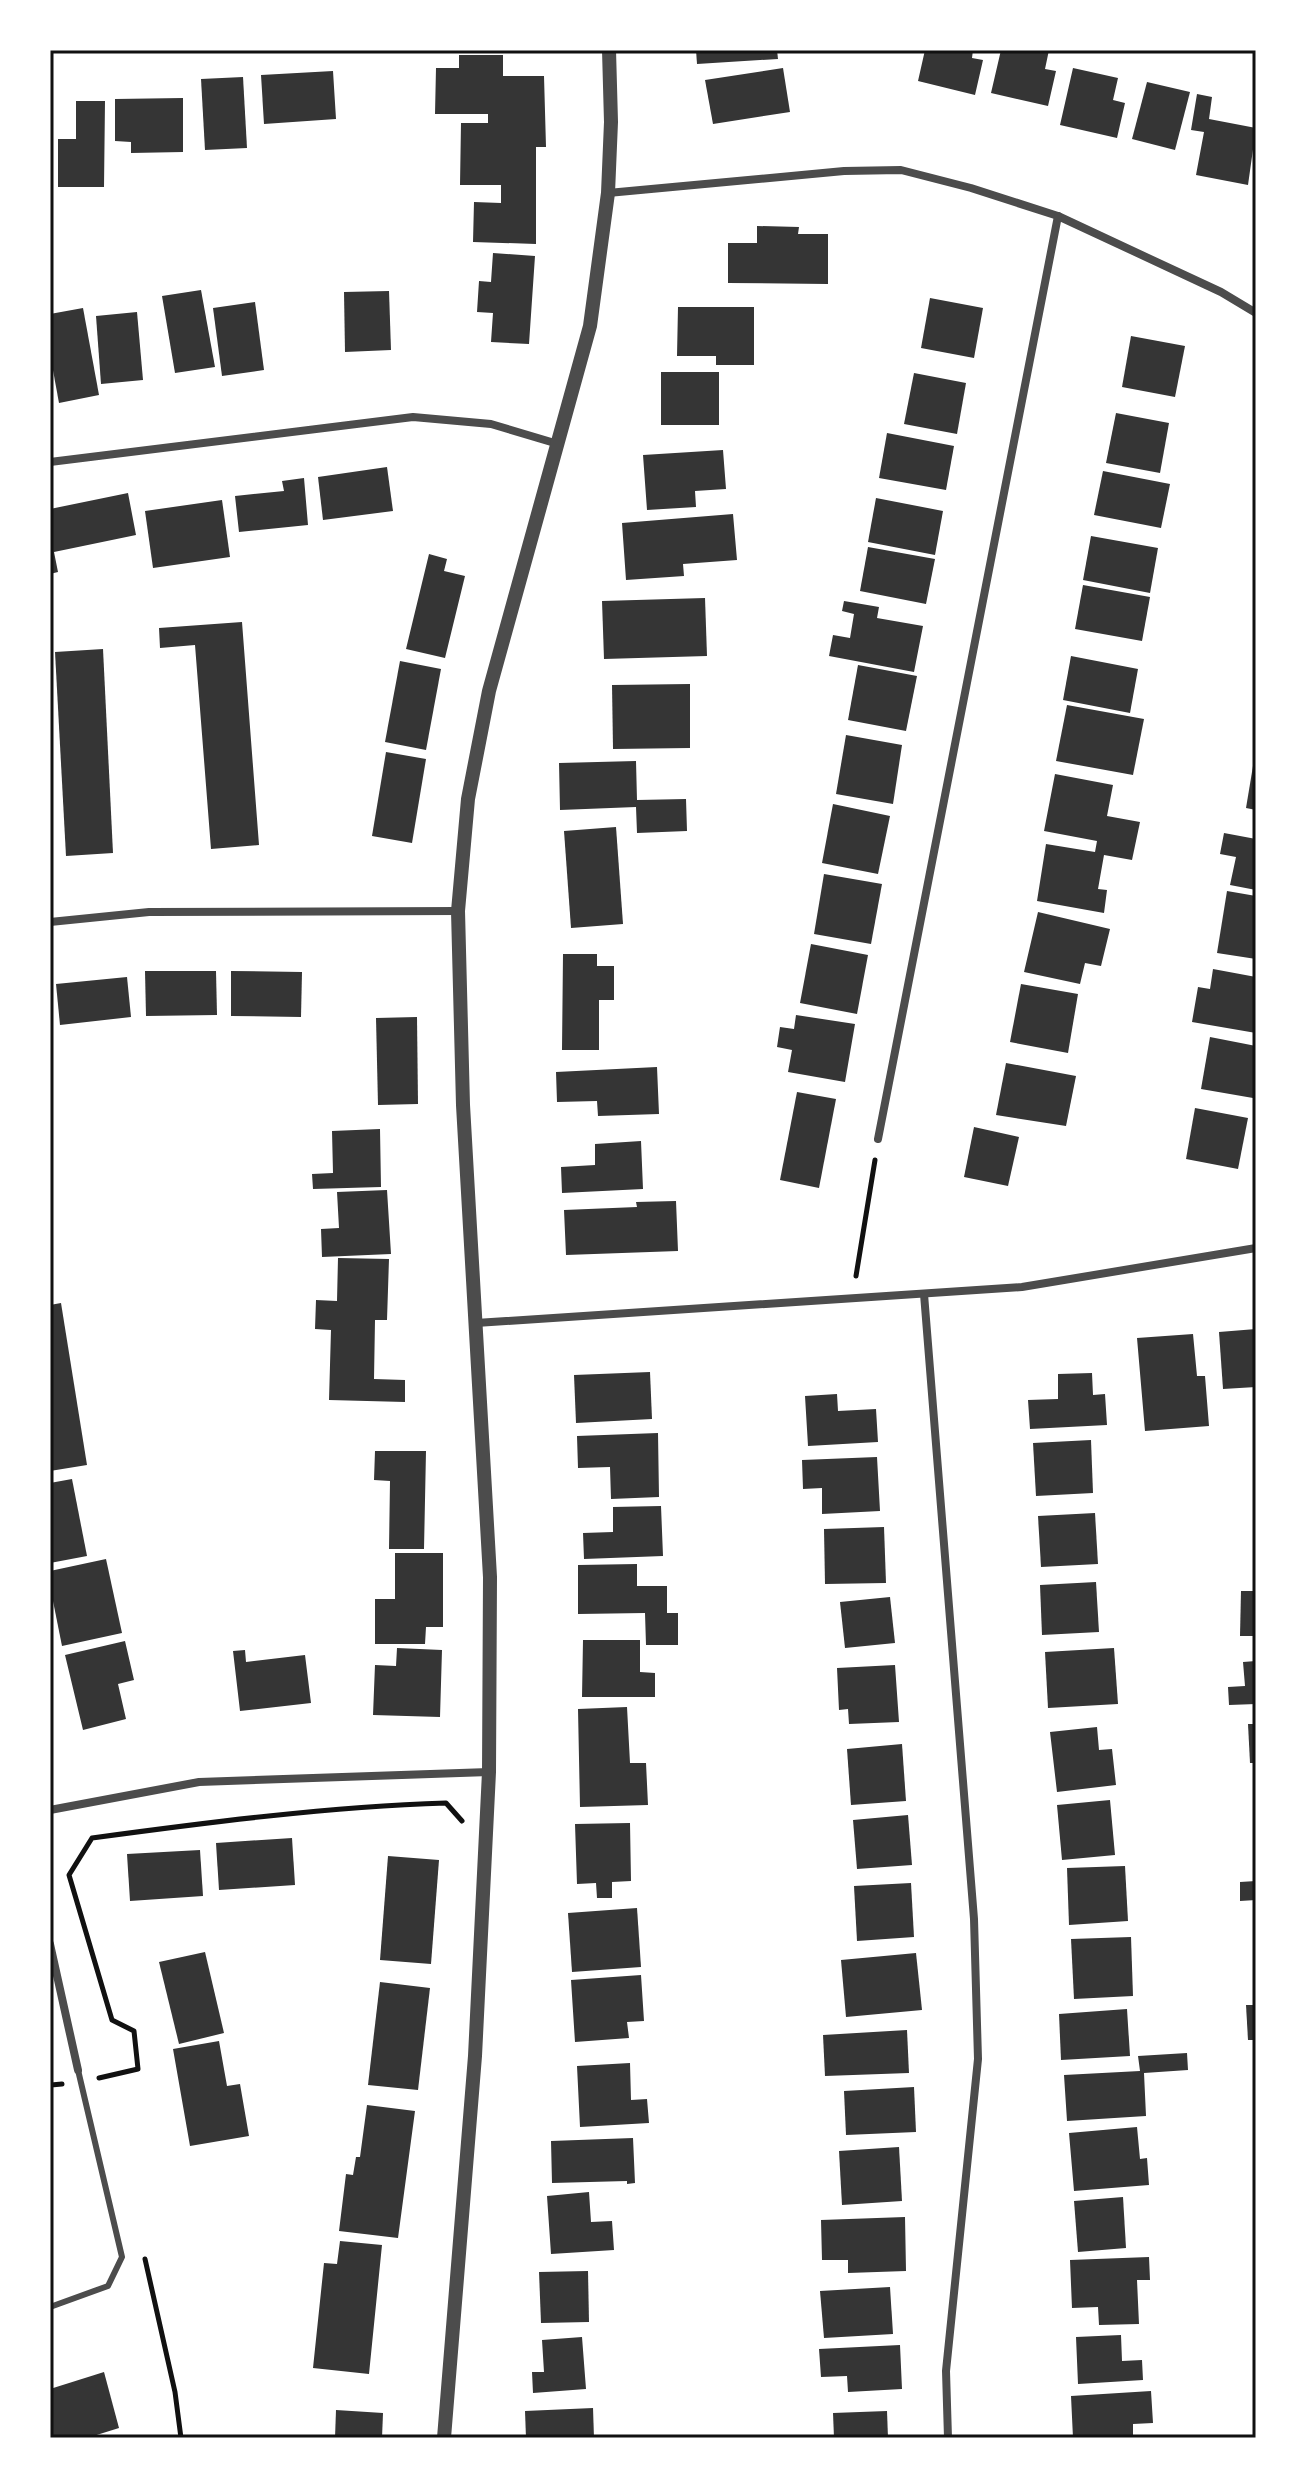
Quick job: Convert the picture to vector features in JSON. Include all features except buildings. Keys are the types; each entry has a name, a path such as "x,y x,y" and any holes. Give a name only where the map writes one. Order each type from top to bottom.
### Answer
{"street":[{"path":"444,2438 474,2071 489,1772 490,1577 463,1105 458,911 468,799 489,691 590,326 608,193 611,122 609,50"},
{"path":"608,193 844,171 901,170 1058,216 1221,292 1256,313"},
{"path":"878,1139 1058,216"},
{"path":"50,462 413,417 491,424 558,444"},
{"path":"50,922 149,912 458,911"},
{"path":"476,1323 1035,1286 1256,1248"},
{"path":"924,1294 974,1919 978,2059 946,2371 948,2438"},
{"path":"50,1810 199,1782 489,1772"},
{"path":"50,1944 78,2070"}],"lane":[{"path":"50,2307 108,2286 122,2257 78,2070"}],"path":[{"path":"852,1298 878,1139"},
{"path":"50,2080 51,2085 138,2069 134,2031 112,2020 69,1875 92,1838 233,1818 419,1803 446,1803 465,1826"}]}
